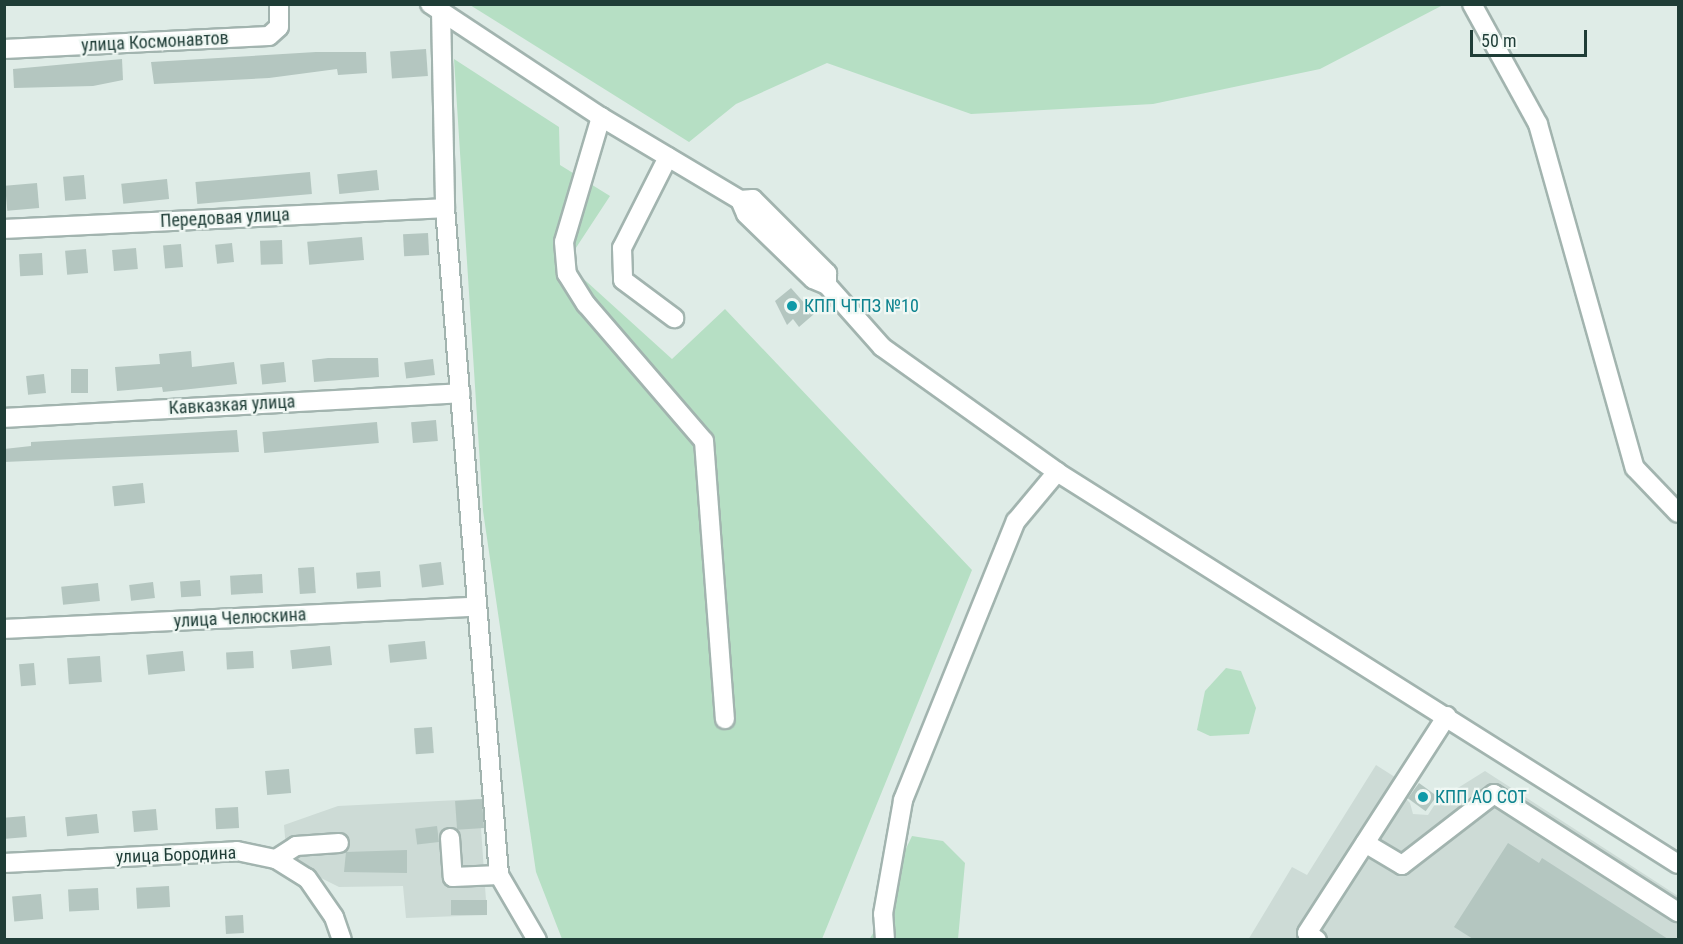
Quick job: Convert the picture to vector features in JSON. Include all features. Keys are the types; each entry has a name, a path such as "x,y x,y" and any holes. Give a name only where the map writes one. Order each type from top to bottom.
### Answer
{"street":[{"name":"улица Космонавтов","path":"4,49 269,36 279,27 279,4"},
{"path":"1472,4 1538,124 1635,468 1678,513"},
{"path":"436,8 601,117 740,200 753,199 790,244 813,279 827,285 882,346 1057,472 1447,716 1678,864"},
{"path":"436,8 445,208 475,607 499,875 537,939"},
{"path":"601,117 564,242 567,274 586,304 704,441 725,719"},
{"path":"668,157 622,248 622,280 674,318"},
{"name":"Передовая улица","path":"4,229 445,208"},
{"name":"Кавказкая улица","path":"4,418 460,393"},
{"path":"885,939 883,914 903,800 1016,521 1057,472"},
{"name":"улица Челюскина","path":"4,629 475,607"},
{"path":"1317,939 1307,933 1447,716"},
{"path":"1365,843 1402,864 1494,794 1678,912"},
{"path":"450,838 453,877 499,875"},
{"path":"276,859 296,846 339,843"},
{"name":"улица Бородина","path":"4,863 237,851 276,859 307,878 334,917 342,939"}],"shaded area":[{"path":"1376,765 1398,779 1392,784 1410,803 1413,814 1428,815 1437,801 1485,771 1678,896 1678,939 1248,940 1292,867 1307,875"},
{"path":"479,799 487,915 406,918 403,886 339,887 287,861 284,825 338,806"}],"green space":[{"path":"470,5 1443,5 1320,69 1153,104 971,114 827,63 736,104 689,142"},
{"path":"454,59 559,127 560,165 610,196 566,263 672,359 725,309 972,570 822,939 562,939 536,872 483,511"},
{"path":"1226,668 1241,671 1256,708 1249,734 1210,736 1197,730 1205,691"},
{"path":"912,836 943,841 965,863 958,939 869,940 881,920 891,880"}],"building":[{"path":"426,49 428,76 392,78 390,52"},
{"path":"316,52 366,52 367,73 338,75 337,69 269,78 154,84 151,62"},
{"path":"122,59 123,80 93,86 14,88 13,69"},
{"path":"377,170 379,190 339,194 337,174"},
{"path":"310,172 312,194 197,204 195,182"},
{"path":"84,175 86,199 65,201 63,177"},
{"path":"167,179 169,199 123,204 121,184"},
{"path":"37,183 39,208 7,211 5,186"},
{"path":"428,233 429,255 404,256 403,234"},
{"path":"362,237 364,260 309,265 307,242"},
{"path":"282,240 283,264 261,265 260,241"},
{"path":"232,243 234,262 217,264 215,245"},
{"path":"181,244 183,267 165,268 163,246"},
{"path":"136,248 138,269 114,271 112,250"},
{"path":"86,249 88,273 67,275 65,251"},
{"path":"42,253 43,275 20,276 19,254"},
{"name":"КПП ЧТПЗ №10","path":"791,288 814,314 799,327 793,319 787,325 775,301"},
{"path":"191,351 192,367 234,362 237,384 163,392 162,387 117,391 115,367 160,364 159,354"},
{"path":"378,358 379,377 314,382 312,360"},
{"path":"433,359 435,375 406,378 404,363"},
{"path":"284,362 286,382 262,384 260,365"},
{"path":"71,369 88,369 88,393 71,393"},
{"path":"44,374 46,393 28,395 26,376"},
{"path":"436,420 438,441 413,443 411,422"},
{"path":"377,422 379,443 264,453 262,432"},
{"path":"237,430 239,452 4,462 4,449 31,446 31,442"},
{"path":"143,483 145,503 114,506 112,486"},
{"path":"441,562 444,585 422,588 419,565"},
{"path":"314,567 316,593 300,594 298,568"},
{"path":"380,571 381,587 357,589 356,573"},
{"path":"262,574 263,593 231,595 230,576"},
{"path":"200,580 201,596 181,597 180,581"},
{"path":"153,582 155,598 131,601 129,585"},
{"path":"98,583 100,601 63,605 61,587"},
{"path":"425,641 427,659 390,663 388,645"},
{"path":"330,646 332,665 292,669 290,650"},
{"path":"183,651 185,671 148,675 146,655"},
{"path":"253,651 254,668 227,669 226,652"},
{"path":"100,656 102,682 69,684 67,658"},
{"path":"34,663 36,685 21,686 19,664"},
{"path":"432,727 434,753 416,754 414,728"},
{"path":"289,769 291,793 267,795 265,771"},
{"name":"КПП АО СОТ","path":"1419,783 1437,796 1426,811 1408,798"},
{"path":"482,799 484,828 457,830 455,801"},
{"path":"238,807 239,828 216,829 215,808"},
{"path":"156,809 158,830 134,832 132,811"},
{"path":"97,814 99,833 67,836 65,817"},
{"path":"25,816 27,837 6,839 4,818"},
{"path":"437,826 439,842 417,845 415,829"},
{"path":"1508,843 1539,863 1542,858 1668,939 1473,939 1454,927"},
{"path":"407,850 407,873 344,872 346,852"},
{"path":"169,886 170,907 137,909 136,888"},
{"path":"98,888 99,910 69,912 68,890"},
{"path":"41,894 43,919 14,921 12,897"},
{"path":"451,900 487,900 487,915 451,915"},
{"path":"243,915 244,933 226,934 225,916"}],"place":[{"name":"КПП ЧТПЗ №10","path":"792,306"},
{"name":"КПП АО СОТ","path":"1423,797"}]}
